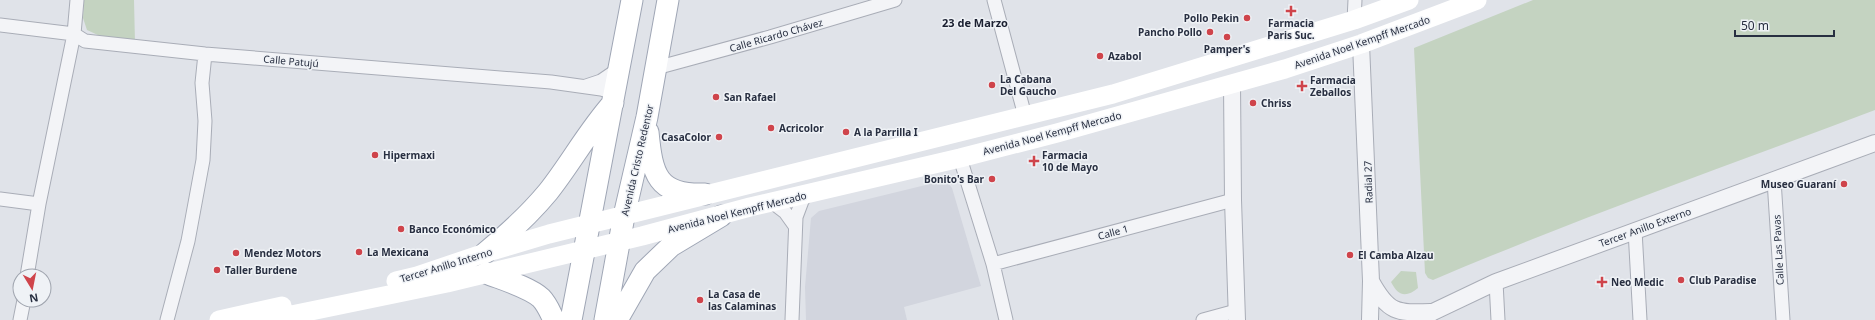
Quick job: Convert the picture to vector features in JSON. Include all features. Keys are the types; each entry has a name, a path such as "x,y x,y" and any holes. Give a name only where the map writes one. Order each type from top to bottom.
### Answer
{"main road":[{"path":"571,320 615,99 632,0"},
{"name":"Avenida Cristo Redentor","path":"605,320 624,216 647,117 668,0"},
{"name":"Avenida Noel Kempff Mercado","path":"619,242 772,202 960,158 1232,84 1361,44 1477,0"},
{"path":"624,216 705,194 1113,94 1354,20 1399,1"},
{"path":"1168,77 1174,100"},
{"path":"554,320 549,309 540,298 485,263 548,193 598,119 615,99"},
{"path":"647,117 650,153 657,176 675,192 691,195 705,194"},
{"name":"Tercer Anillo Interno","path":"267,320 441,284 549,234 624,216"},
{"path":"617,320 645,271 672,246 721,216"},
{"name":"Tercer Anillo Interno","path":"219,320 417,276 485,263 585,249 619,242"}],"street":[{"path":"29,268 39,204 74,34 77,0"},
{"name":"Calle Ricardo Chávez","path":"656,68 770,37 895,0"},
{"path":"994,0 1025,116"},
{"path":"1354,20 1355,0"},
{"name":"Calle Patujú","path":"0,25 74,34 85,41 205,54 585,86 608,91 615,99"},
{"name":"Radial 27","path":"1361,44 1371,281 1370,320"},
{"path":"168,320 188,241 203,160 205,121 202,83 205,54"},
{"name":"Calle Patujú","path":"585,86 601,80 620,68"},
{"path":"1203,320 1237,316 1233,200 1232,84"},
{"name":"Tercer Anillo Externo","path":"1426,316 1496,282 1875,143"},
{"path":"960,158 993,264 1006,320"},
{"name":"Calle Las Pavas","path":"1774,180 1783,320"},
{"path":"792,320 795,226 798,209 807,194"},
{"path":"0,199 39,204"},
{"name":"Calle 1","path":"993,264 1233,200"},
{"path":"772,202 785,212 795,226"},
{"path":"1635,230 1640,320"},
{"path":"1371,281 1381,299 1393,308 1403,313 1426,316"},
{"path":"1496,282 1498,320"},
{"path":"20,320 22,308"}],"shaded area":[{"path":"942,181 948,183 952,188 981,286 904,307 907,320 806,320 805,287 811,218 819,211"}],"green space":[{"path":"84,0 134,0 135,43 100,36 87,30 83,18"},
{"path":"1533,0 1875,0 1875,110 1542,235 1433,280 1428,278 1425,273 1414,48"},
{"path":"1401,271 1416,272 1418,288 1406,294 1399,293 1396,290 1391,282"}],"place":[{"name":"Farmacia Paris Suc.","path":"1291,11"},
{"name":"Pollo Pekin","path":"1247,18"},
{"name":"Pancho Pollo","path":"1210,32"},
{"name":"Pamper's","path":"1227,37"},
{"name":"Azabol","path":"1100,56"},
{"name":"La Cabana Del Gaucho","path":"992,85"},
{"name":"Farmacia Zeballos","path":"1302,86"},
{"name":"San Rafael","path":"716,97"},
{"name":"Chriss","path":"1253,103"},
{"name":"Acricolor","path":"771,128"},
{"name":"A la Parrilla I","path":"846,132"},
{"name":"CasaColor","path":"719,137"},
{"name":"Hipermaxi","path":"375,155"},
{"name":"Farmacia 10 de Mayo","path":"1034,161"},
{"name":"Bonito's Bar","path":"992,179"},
{"name":"Museo Guaraní","path":"1844,184"},
{"name":"Banco Económico","path":"401,229"},
{"name":"La Mexicana","path":"359,252"},
{"name":"Mendez Motors","path":"236,253"},
{"name":"El Camba Alzau","path":"1350,255"},
{"name":"Taller Burdene","path":"217,270"},
{"name":"Club Paradise","path":"1681,280"},
{"name":"Neo Medic","path":"1602,282"},
{"name":"La Casa de las Calaminas","path":"700,300"}],"district":[{"name":"23 de Marzo","path":"975,22"}]}
